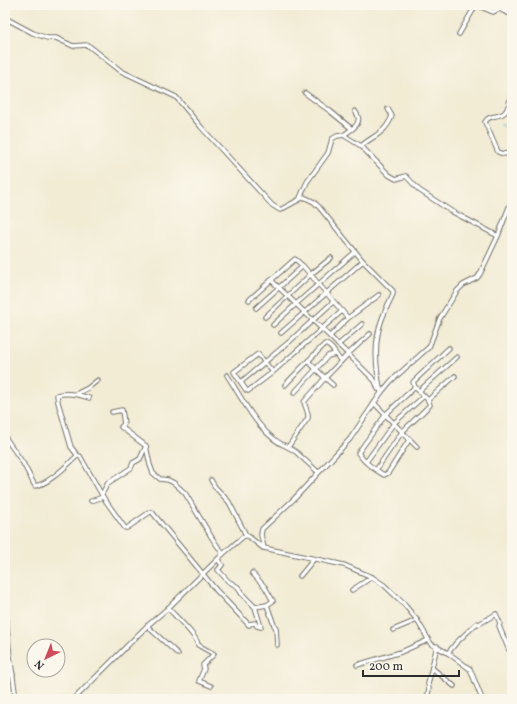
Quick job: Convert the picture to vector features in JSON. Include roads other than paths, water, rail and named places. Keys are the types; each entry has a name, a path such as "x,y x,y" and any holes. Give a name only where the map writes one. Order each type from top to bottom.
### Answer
{"street":[{"path":"459,34 476,5 490,12 494,12 499,9 512,15"},
{"path":"5,18 33,33 47,38 56,38 73,46 89,46 121,71 174,96 200,127 274,207 280,210 304,197 314,202 355,252 393,291 382,320 377,344 377,373 381,393"},
{"path":"512,88 506,111 502,114 488,118 485,122 498,152 503,154 512,153"},
{"path":"305,93 352,129"},
{"path":"361,146 383,131 392,116 388,109"},
{"path":"300,198 307,182 328,153 332,139 336,136 345,135 352,129 359,118 355,111"},
{"path":"345,135 361,146 393,178 396,179 406,176 419,190 451,211 498,236"},
{"path":"264,548 261,535 262,530 277,517 350,439 390,381 428,347 440,318 450,302 460,288 478,276 498,236 512,199"},
{"path":"273,325 355,252"},
{"path":"265,317 310,275 331,258"},
{"path":"249,300 295,259 303,266 348,318"},
{"path":"281,333 363,261"},
{"path":"256,308 303,266"},
{"path":"272,280 375,381 381,393"},
{"path":"330,336 348,318 379,295"},
{"path":"241,382 313,321 333,302"},
{"path":"273,372 258,354 235,371 235,374 248,391 273,372 342,312"},
{"path":"338,344 362,324"},
{"path":"288,447 308,418 304,402 348,354 370,334"},
{"path":"286,385 325,344 332,348 335,354 342,361"},
{"path":"376,470 402,432 430,405 428,400 415,387 413,382 449,348"},
{"path":"294,393 328,356 335,354"},
{"path":"419,391 456,357"},
{"path":"308,361 333,385"},
{"path":"227,375 263,429 273,438 300,455 318,472"},
{"path":"428,400 456,376"},
{"path":"75,394 88,388 98,380"},
{"path":"409,440 388,473 384,475 358,455 358,452 386,414 415,387"},
{"path":"89,398 83,395 60,394 58,395 57,400 71,447 78,456 81,457 103,495 126,529 151,512 203,574 249,625 255,623 257,626 261,627 255,607 241,593 238,587 228,581 218,570 222,565 218,560"},
{"path":"366,462 394,423 424,396"},
{"path":"374,403 417,447"},
{"path":"112,412 122,410 124,424 121,427 146,446 153,473 160,479 174,483 185,493 223,554"},
{"path":"5,437 23,463 35,486 38,486 56,475 78,456"},
{"path":"91,501 103,495 108,483 131,468 133,463 140,459 146,446"},
{"path":"211,480 215,487 229,502 246,535 264,548 344,565 372,577 384,585 417,620 431,644 448,653 470,669 482,699"},
{"path":"74,699 147,626 168,608 223,554 246,535"},
{"path":"300,576 314,559"},
{"path":"252,573 265,587 273,600 267,605 255,607"},
{"path":"352,590 372,577"},
{"path":"5,605 16,699"},
{"path":"267,605 276,628 277,645"},
{"path":"168,608 194,637 198,642 198,645 204,650 214,654 203,665 204,670 199,681 211,686"},
{"path":"448,653 477,623 479,624 496,614 509,650"},
{"path":"393,630 417,620"},
{"path":"147,626 178,654"},
{"path":"357,665 401,652 428,640"},
{"path":"427,699 429,689 428,684 437,646"},
{"path":"432,668 454,686"},
{"path":"5,677 13,674"}],"waterway":[{"path":"500,124 512,126"}]}
